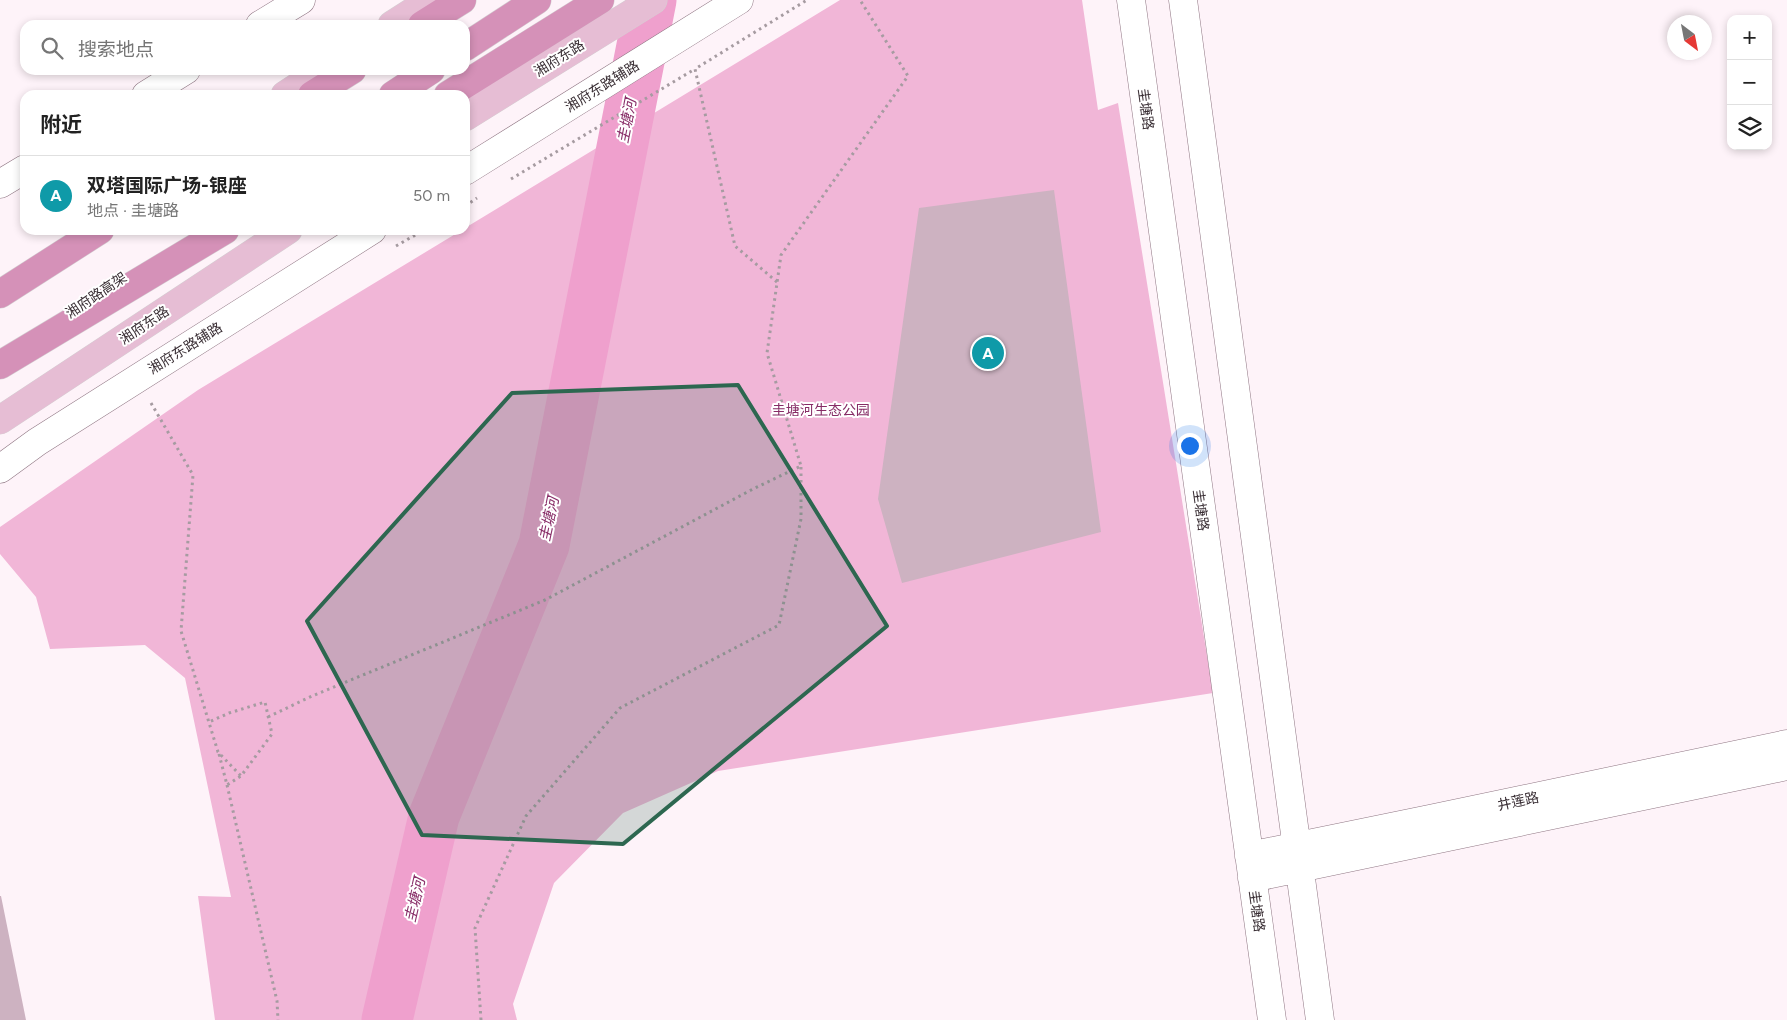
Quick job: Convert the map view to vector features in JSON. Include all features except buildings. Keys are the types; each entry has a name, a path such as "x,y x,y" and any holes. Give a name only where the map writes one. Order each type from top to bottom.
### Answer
{"highway":[{"path":"430,20 462,0"},
{"path":"470,44 537,0"},
{"path":"456,90 600,0"},
{"path":"320,90 344,75"},
{"path":"401,90 423,75"},
{"path":"0,294 92,235"},
{"name":"湘府路高架","path":"0,359 185,235"},
{"path":"0,366 217,235"}],"main road":[{"path":"268,20 301,0"},
{"path":"400,20 431,0"},
{"name":"湘府东路","path":"470,114 653,0"},
{"name":"湘府东路辅路","path":"470,168 739,0"},
{"path":"1183,0 1320,1020"},
{"name":"圭塘路","path":"1131,2 1272,1020"},
{"path":"154,90 178,75"},
{"path":"292,90 315,75"},
{"path":"0,184 20,172"},
{"path":"0,280 68,235"},
{"name":"湘府东路","path":"0,420 280,235"},
{"name":"湘府东路辅路","path":"0,469 37,442 364,235"},
{"name":"井莲路","path":"1251,867 1787,744"},
{"name":"井莲路","path":"1298,857 1787,766"}],"path":[{"path":"523,171 695,70 807,0"},
{"path":"481,1020 475,928 526,816 620,708 778,625 801,519 802,466 767,353 781,255 908,76 860,0"},
{"path":"695,70 735,246 777,282"},
{"path":"390,250 416,235"},
{"path":"150,402 194,476 181,632 228,786 277,1001 278,1020"},
{"path":"268,717 312,696 545,600 753,489 802,466"},
{"path":"209,722 229,713 265,702 272,734 241,776 228,786"},
{"path":"218,752 241,776"}],"highlighted area":[{"path":"738,385 887,626 623,844 422,835 307,621 512,393"}],"green space":[{"name":"圭塘河生态公园","path":"840,0 1082,0 1098,110 1118,103 1213,693 718,771 623,813 554,883 513,1004 517,1020 215,1020 198,896 231,897 185,678 145,645 50,649 36,597 0,554 0,527 198,390 454,235 470,235 470,225"}],"waterway":[{"name":"圭塘河","path":"387,1020 434,816 544,545 651,0"}],"place":[{"name":"双塔国际广场-银座","path":"988,353"}]}
